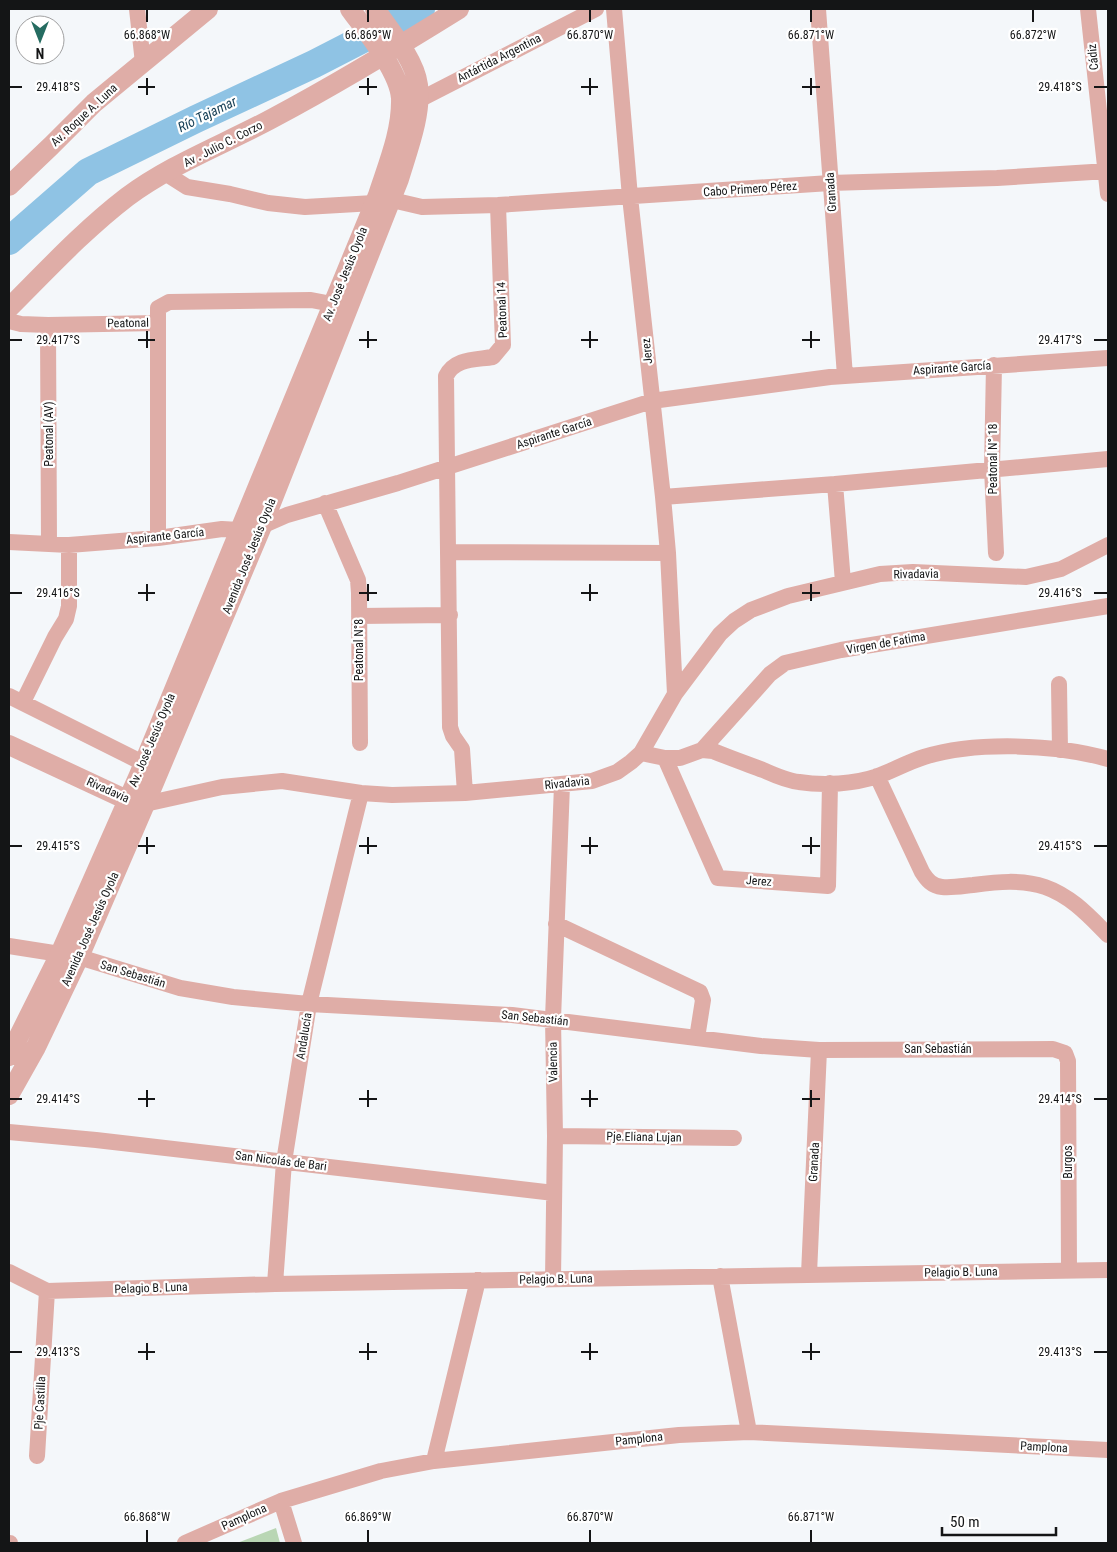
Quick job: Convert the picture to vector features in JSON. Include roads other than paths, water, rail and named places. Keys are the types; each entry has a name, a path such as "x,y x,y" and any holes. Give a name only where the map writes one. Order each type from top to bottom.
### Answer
{"street":[{"path":"137,9 143,63"},
{"name":"Av. Roque A. Luna","path":"9,186 94,103 208,9"},
{"name":"Av . Julio C. Corzo","path":"9,308 80,236 128,196 165,173 274,118 386,43 459,9"},
{"name":"Antártida Argentina","path":"409,102 596,9"},
{"name":"Jerez","path":"614,9 630,197 668,553 675,694"},
{"path":"818,9 834,9"},
{"name":"Granada","path":"818,9 845,376"},
{"name":"Cádiz","path":"1088,9 1108,194"},
{"name":"Avenida José Jesús Oyola","path":"375,10 386,43"},
{"name":"Avenida José Jesús Oyola","path":"136,802 262,526 383,202 400,179 415,122 409,102 418,84 412,66 355,16"},
{"name":"Cabo Primero Pérez","path":"165,173 187,187 268,203 305,206 383,202 422,206 498,205 830,183 989,178 1107,171"},
{"name":"Av. José Jesús Oyola","path":"256,489 332,304 383,202"},
{"name":"Peatonal 14","path":"465,792 462,749 453,736 450,727 446,376 450,368 462,361 493,357 503,345 498,205"},
{"path":"158,538 158,308 169,302 311,300 332,304"},
{"name":"Peatonal","path":"9,321 21,324 48,325 158,323"},
{"name":"Peatonal (AV)","path":"48,325 49,544"},
{"name":"Aspirante García","path":"9,542 68,544 158,538 222,529 239,530 262,526 286,515 398,483 652,401 845,376 1108,358"},
{"name":"Peatonal N° 18","path":"994,365 992,469 996,553"},
{"path":"663,497 835,484 1108,459"},
{"path":"835,484 843,582"},
{"name":"Avenida José Jesús Oyola","path":"239,530 256,489"},
{"name":"Peatonal N°8","path":"325,503 358,580 360,743"},
{"name":"Av. José Jesús Oyola","path":"9,1056 70,955 136,802 143,763 239,530"},
{"path":"68,544 69,606 66,620 16,699 143,763"},
{"name":"Rivadavia","path":"9,745 136,802 222,788 282,781 361,793 399,794 465,792 592,781 617,772 641,752 675,694 720,634 734,621 751,610 788,596 880,574 913,572 1026,577 1061,569 1108,545"},
{"path":"448,552 668,553"},
{"name":"Virgen de Fatima","path":"702,750 770,674 785,663 841,650 1108,606"},
{"path":"359,616 450,615"},
{"path":"1059,684 1060,750"},
{"path":"641,752 665,758 680,758 702,750 713,751 798,782 830,783 853,782 877,776 924,758 952,750 999,747 1060,750 1086,752 1108,759"},
{"name":"Jerez","path":"665,758 718,878 828,886 830,783"},
{"path":"877,776 922,872 929,882 941,887 999,882 1025,882 1045,887 1068,898 1108,935"},
{"name":"Valencia","path":"553,1278 555,1136 553,1019 562,785"},
{"name":"Andalucía","path":"274,1284 284,1162 309,1004 361,793"},
{"path":"556,924 700,992 703,1000 697,1038"},
{"name":"San Sebastián","path":"9,946 70,955 180,988 233,997 309,1004 512,1015 761,1046 819,1050 1053,1048 1065,1053"},
{"name":"Avenida José Jesús Oyola","path":"9,1095 36,1046 70,955"},
{"name":"Granada","path":"809,1274 819,1050"},
{"name":"Burgos","path":"1065,1053 1068,1062 1069,1270"},
{"name":"San Nicolás de Bari","path":"9,1132 554,1193"},
{"name":"Pje.Eliana Lujan","path":"555,1136 734,1138"},
{"name":"Pelagio B. Luna","path":"9,1272 47,1291 553,1278 1108,1270"},
{"path":"720,1276 749,1432"},
{"path":"434,1462 478,1280"},
{"name":"Pje Castilla","path":"37,1456 47,1291"},
{"name":"Pamplona","path":"185,1543 280,1501 381,1471 434,1462 679,1435 749,1432 1108,1450"},
{"path":"280,1501 294,1543"}],"waterway":[{"name":"Río Tajamar","path":"9,241 88,172 314,64 421,9"}]}
